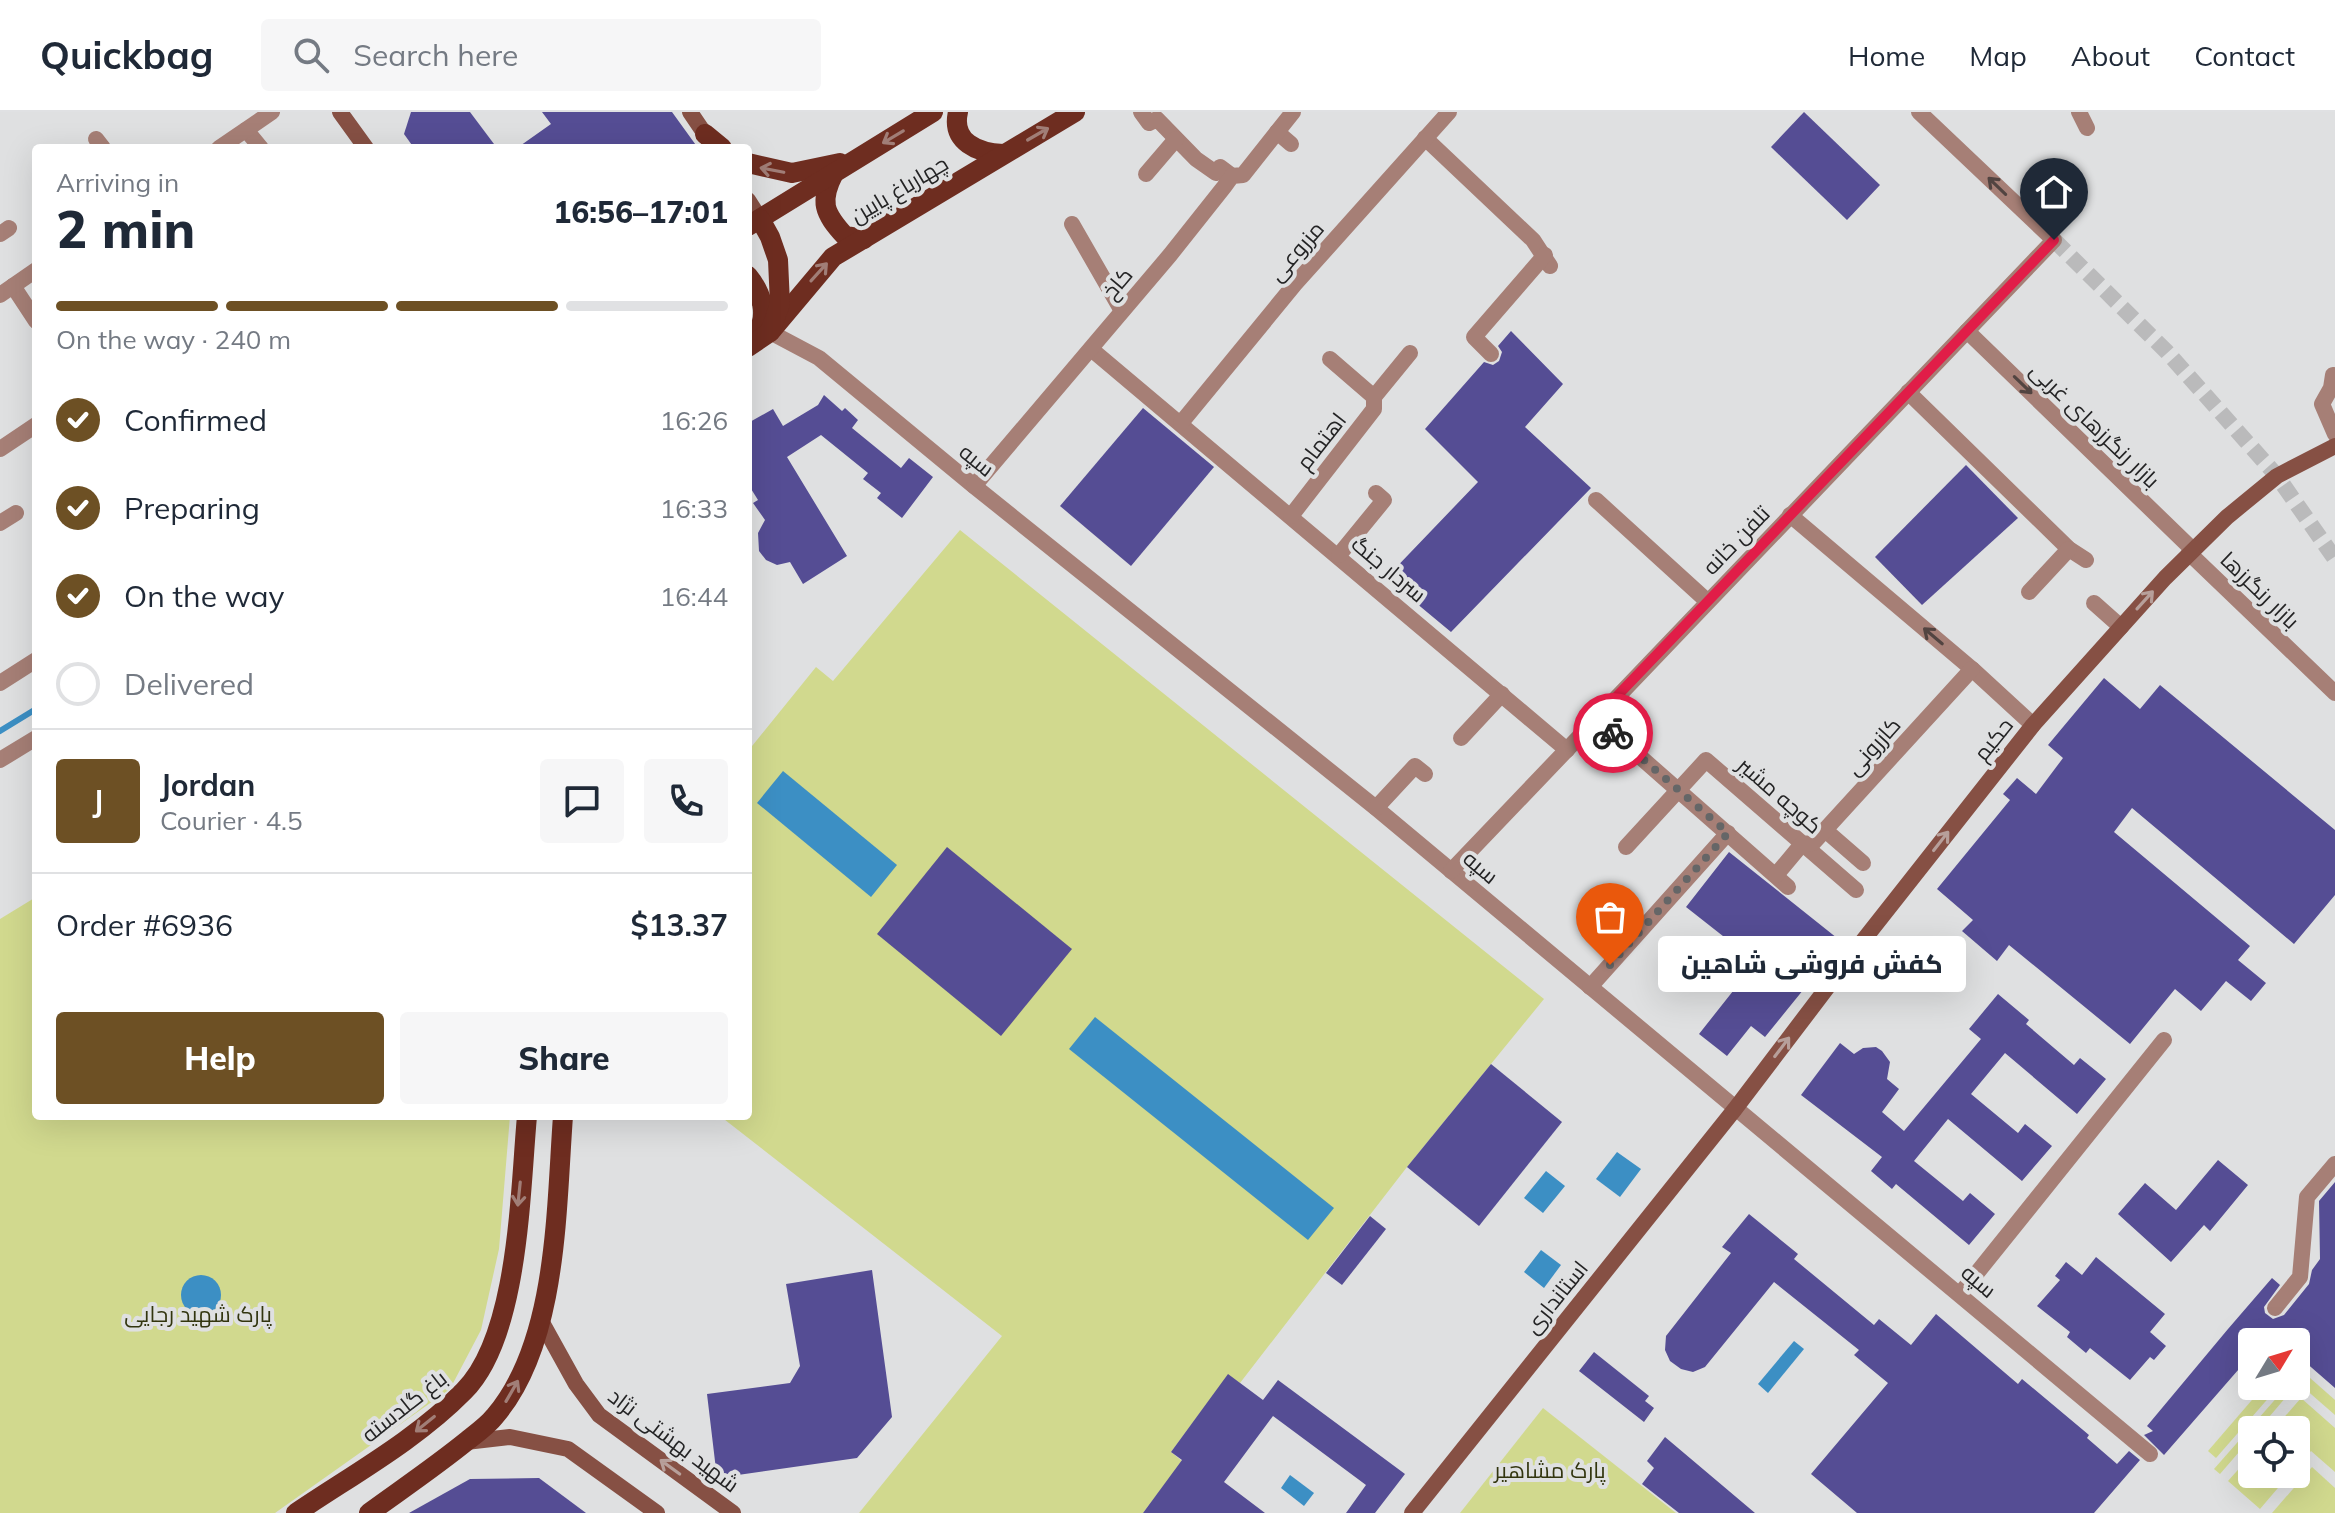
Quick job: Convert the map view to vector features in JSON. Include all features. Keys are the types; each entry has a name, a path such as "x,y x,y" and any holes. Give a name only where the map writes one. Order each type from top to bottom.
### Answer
{"main road":[{"path":"340,112 363,144"},
{"path":"690,112 710,141"},
{"path":"770,332 780,304 778,260 770,237 754,223 933,112"},
{"path":"958,112 958,132 965,142 976,150 1003,154"},
{"name":"چهارباغ پایین","path":"752,343 770,332 833,257 1075,112"},
{"path":"752,164 792,173 852,161"},
{"path":"834,173 825,191 826,214 845,236 864,239"},
{"path":"752,283 761,298 763,312 761,327 752,339"},
{"name":"حکیم","path":"1735,1109 1877,922 2033,725 2121,627 2227,517 2277,476 2335,446"},
{"name":"استانداری","path":"1412,1513 1735,1109"},
{"name":"باغ گلدسته","path":"296,1513 420,1429 465,1390 478,1373 500,1324 511,1284 527,1120"},
{"path":"369,1513 466,1442 494,1418 514,1390 540,1319 550,1279 563,1120"},
{"name":"شهید بهشتی نژاد","path":"540,1319 576,1384 599,1415 733,1513"},
{"path":"466,1442 510,1437 568,1449 657,1513"}],"street":[{"path":"225,144 272,112"},
{"path":"1141,112 1149,123 1157,119 1196,159 1216,173 1220,167 1232,176"},
{"name":"کاخ","path":"974,486 1232,176 1243,175 1293,112"},
{"name":"مزروعی","path":"1181,423 1295,284 1449,112"},
{"path":"2079,112 2087,128"},
{"name":"تلفن خانه","path":"1451,871 2054,240 1922,113"},
{"path":"246,130 258,144"},
{"path":"1277,132 1291,144"},
{"path":"1425,138 1533,240 1548,260 1474,337 1491,354"},
{"path":"1146,174 1176,139"},
{"path":"1072,224 1122,311"},
{"path":"32,273 7,290 32,317"},
{"name":"بازار رنگرزهای غربی","path":"1967,331 2191,552"},
{"name":"سپه","path":"770,332 819,358 1376,808 2150,1454"},
{"name":"سردار جنگ","path":"1091,349 1567,750"},
{"name":"اهتمام","path":"1291,516 1374,409 1374,397 1410,353"},
{"path":"1330,359 1374,397"},
{"path":"2333,375 2331,388 2322,404 2335,434"},
{"path":"1908,392 2069,549 2086,560"},
{"path":"0,449 32,428"},
{"path":"1339,555 1384,500 1376,493"},
{"path":"1596,500 1707,601"},
{"path":"0,523 16,513"},
{"path":"1790,515 1972,669 2033,725"},
{"path":"2029,592 2069,549"},
{"name":"بازار رنگرزها","path":"2191,552 2335,693"},
{"path":"2094,603 2121,627"},
{"path":"0,683 32,663"},
{"name":"کازرونی","path":"1728,833 1782,881 1802,844 1813,843 1972,669"},
{"path":"1461,738 1502,694"},
{"path":"1590,987 1728,833 1596,718"},
{"path":"0,760 32,740"},
{"name":"كوچه مشير","path":"1677,789 1706,760 1856,890"},
{"path":"1376,808 1415,766 1425,774"},
{"path":"1626,847 1677,789"},
{"path":"1825,830 1863,863"},
{"path":"1960,1294 2164,1040"},
{"path":"2275,1308 2300,1277 2307,1197 2335,1164"}],"green space":[{"path":"960,530 1544,999 1407,1167 1240,1383 1228,1375 1171,1452 1182,1461 1143,1513 859,1513 1002,1336 725,1120 752,1120 752,746 816,667 833,681"},
{"name":"پارک شهید رجایی","path":"32,899 32,1120 510,1120 499,1249 481,1330 450,1389 275,1513 0,1513 0,919"},
{"path":"2310,1378 2335,1400 2335,1415 2310,1393"},
{"path":"2252,1400 2267,1400 2253,1416 2238,1416"},
{"path":"2275,1400 2284,1400 2270,1416 2261,1416"},
{"path":"2299,1400 2303,1400 2335,1428 2335,1472 2310,1452 2310,1416 2285,1416"},
{"name":"پارک مشاهیر","path":"1543,1408 1676,1513 1460,1513"},
{"path":"2238,1416 2238,1433 2216,1458 2208,1451"},
{"path":"2238,1442 2238,1453 2220,1474 2214,1469"},
{"path":"2312,1467 2335,1488 2335,1513 2272,1513 2294,1488 2310,1488"},
{"path":"2238,1470 2238,1488 2278,1488 2260,1509 2228,1481"}],"water":[{"path":"783,771 897,865 871,897 757,803"},
{"path":"1095,1017 1334,1208 1308,1240 1069,1049"},
{"path":"1617,1152 1641,1169 1620,1197 1596,1179"},
{"path":"1546,1171 1565,1186 1543,1213 1524,1198"},
{"path":"1541,1250 1561,1265 1544,1288 1524,1272"},
{"path":"201,1275 215,1281 221,1295 215,1309 201,1315 187,1309 181,1295 187,1281"},
{"path":"1794,1341 1804,1349 1768,1393 1758,1384"},
{"path":"1290,1475 1314,1493 1304,1506 1281,1488"}],"building":[{"path":"411,112 470,112 494,144 411,144 404,134"},
{"path":"542,112 672,112 695,144 523,144 551,124"},
{"path":"1804,112 1880,185 1847,220 1771,147"},
{"path":"1511,331 1563,384 1525,427 1591,488 1451,632 1386,578 1478,482 1425,429 1484,362 1493,365 1499,361 1502,352 1498,346"},
{"path":"824,395 842,411 845,408 858,420 852,428 901,468 909,458 933,477 902,518 877,498 881,493 863,479 868,473 821,435 787,457 847,556 803,584 790,562 777,565 766,560 759,551 758,533 765,520 753,503 758,500 752,490 752,421 773,409 783,426 818,405"},
{"path":"1143,408 1214,467 1131,566 1060,506"},
{"path":"1966,465 2018,518 1922,605 1875,557"},
{"path":"2104,678 2140,709 2160,685 2335,830 2335,895 2294,944 2132,808 2114,832 2250,946 2238,960 2266,983 2251,1001 2226,981 2201,1011 2175,989 2130,1044 2009,945 1997,961 1962,931 1973,920 1937,889 2010,800 2003,794 2017,778 2036,794 2063,758 2048,745"},
{"path":"947,847 1072,949 1001,1036 877,934"},
{"path":"1729,852 1842,942 1765,1037 1751,1026 1727,1056 1699,1034 1756,962 1686,907"},
{"path":"1998,994 2029,1020 2026,1024 2074,1065 2080,1058 2106,1079 2077,1114 2005,1053 1971,1094 2018,1133 2025,1124 2052,1146 2022,1181 1948,1119 1914,1161 1963,1201 1970,1193 1995,1214 1969,1245 1896,1184 1892,1189 1871,1171 1882,1157 1801,1095 1840,1043 1854,1054 1863,1048 1876,1047 1890,1062 1887,1079 1899,1089 1882,1112 1904,1131 1981,1039 1969,1029"},
{"path":"1491,1064 1562,1122 1479,1226 1407,1167"},
{"path":"2218,1160 2248,1185 2210,1231 2204,1225 2171,1262 2118,1214 2145,1183 2176,1210"},
{"path":"2335,1182 2335,1388 2310,1366 2310,1328 2238,1328 2238,1370 2164,1455 2144,1435 2153,1431 2147,1426 2228,1329 2272,1278 2280,1285 2264,1307 2265,1313 2273,1319 2284,1315 2309,1284 2312,1270 2320,1259 2319,1201"},
{"path":"1749,1214 1798,1254 1794,1259 1874,1325 1879,1319 1911,1345 1936,1314 2018,1384 2022,1379 2089,1435 2087,1438 2117,1464 2129,1451 2140,1460 2094,1513 1857,1513 1811,1474 1888,1383 1854,1355 1859,1350 1774,1282 1705,1367 1693,1372 1681,1369 1670,1361 1665,1350 1666,1336 1731,1253 1722,1247"},
{"path":"1370,1216 1386,1229 1342,1285 1326,1273"},
{"path":"2096,1257 2165,1314 2150,1332 2166,1346 2154,1360 2150,1357 2130,1380 2090,1348 2086,1353 2067,1337 2070,1332 2037,1306 2060,1280 2055,1276 2066,1262 2082,1275"},
{"path":"872,1270 892,1417 857,1458 717,1478 707,1394 790,1383 800,1366 786,1284"},
{"path":"1594,1352 1649,1396 1645,1401 1654,1408 1644,1422 1579,1371"},
{"path":"1228,1374 1263,1400 1278,1380 1405,1474 1375,1513 1346,1513 1366,1485 1273,1416 1224,1482 1265,1513 1143,1513 1182,1460 1171,1452"},
{"path":"1665,1437 1755,1513 1679,1513 1642,1484 1654,1468 1647,1461"},
{"path":"539,1478 586,1513 409,1513 470,1479"}],"waterway":[{"path":"0,731 32,711"}],"tunnel":[{"path":"2054,240 2167,352 2277,476 2335,559"}],"way so far":[{"path":"1610,965 1728,833 1613,733"}],"place":[{"name":"کفش فروشی شاهین","path":"1610,965"}],"route":[{"path":"1613,733 1596,718 2054,240"}]}
